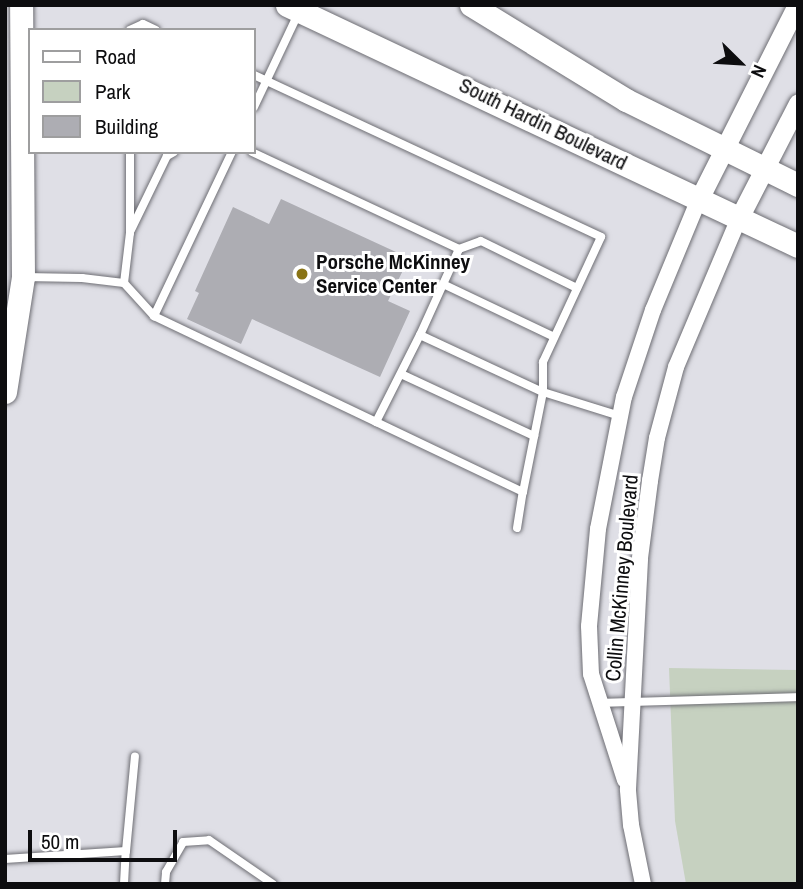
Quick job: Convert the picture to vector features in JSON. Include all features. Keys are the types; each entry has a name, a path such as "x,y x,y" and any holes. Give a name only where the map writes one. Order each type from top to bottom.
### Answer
{"main road":[{"path":"5,392 23,277 21,5"},
{"path":"471,5 626,100 798,186"},
{"name":"South Hardin Boulevard","path":"293,8 798,246"}],"street":[{"path":"699,199 797,5"},
{"path":"739,218 798,103"},
{"name":"Collin McKinney Boulevard","path":"628,789 598,703 589,653 591,596 598,529 620,416 653,310 699,199"},
{"name":"Collin McKinney Boulevard","path":"643,884 631,825 628,789 640,558 657,438 676,367 739,218"}],"lane":[{"path":"256,103 267,81 293,8"},
{"path":"134,28 143,24 152,28"},
{"path":"256,76 601,237 543,362 543,392 517,528"},
{"path":"124,284 130,233 130,154"},
{"path":"130,233 167,156 170,154"},
{"path":"154,316 231,154"},
{"path":"256,154 458,249 481,241 577,288"},
{"path":"376,422 420,335 458,249"},
{"path":"23,277 82,278 124,284 154,316 523,492"},
{"path":"443,284 554,337"},
{"path":"420,335 543,392 620,416"},
{"path":"401,374 534,436"},
{"path":"598,703 798,697"},
{"path":"124,884 135,755"},
{"path":"165,884 166,872 183,842 209,840 272,884"},
{"path":"5,859 126,851"}],"green space":[{"path":"669,668 798,670 798,884 686,884 675,821"}],"building":[{"name":"Porsche McKinney Service Center","path":"281,199 409,258 388,301 410,311 380,377 252,319 241,344 187,319 199,293 195,291 233,207 269,224"}],"place":[{"name":"Porsche McKinney Service Center","path":"302,274"}]}
